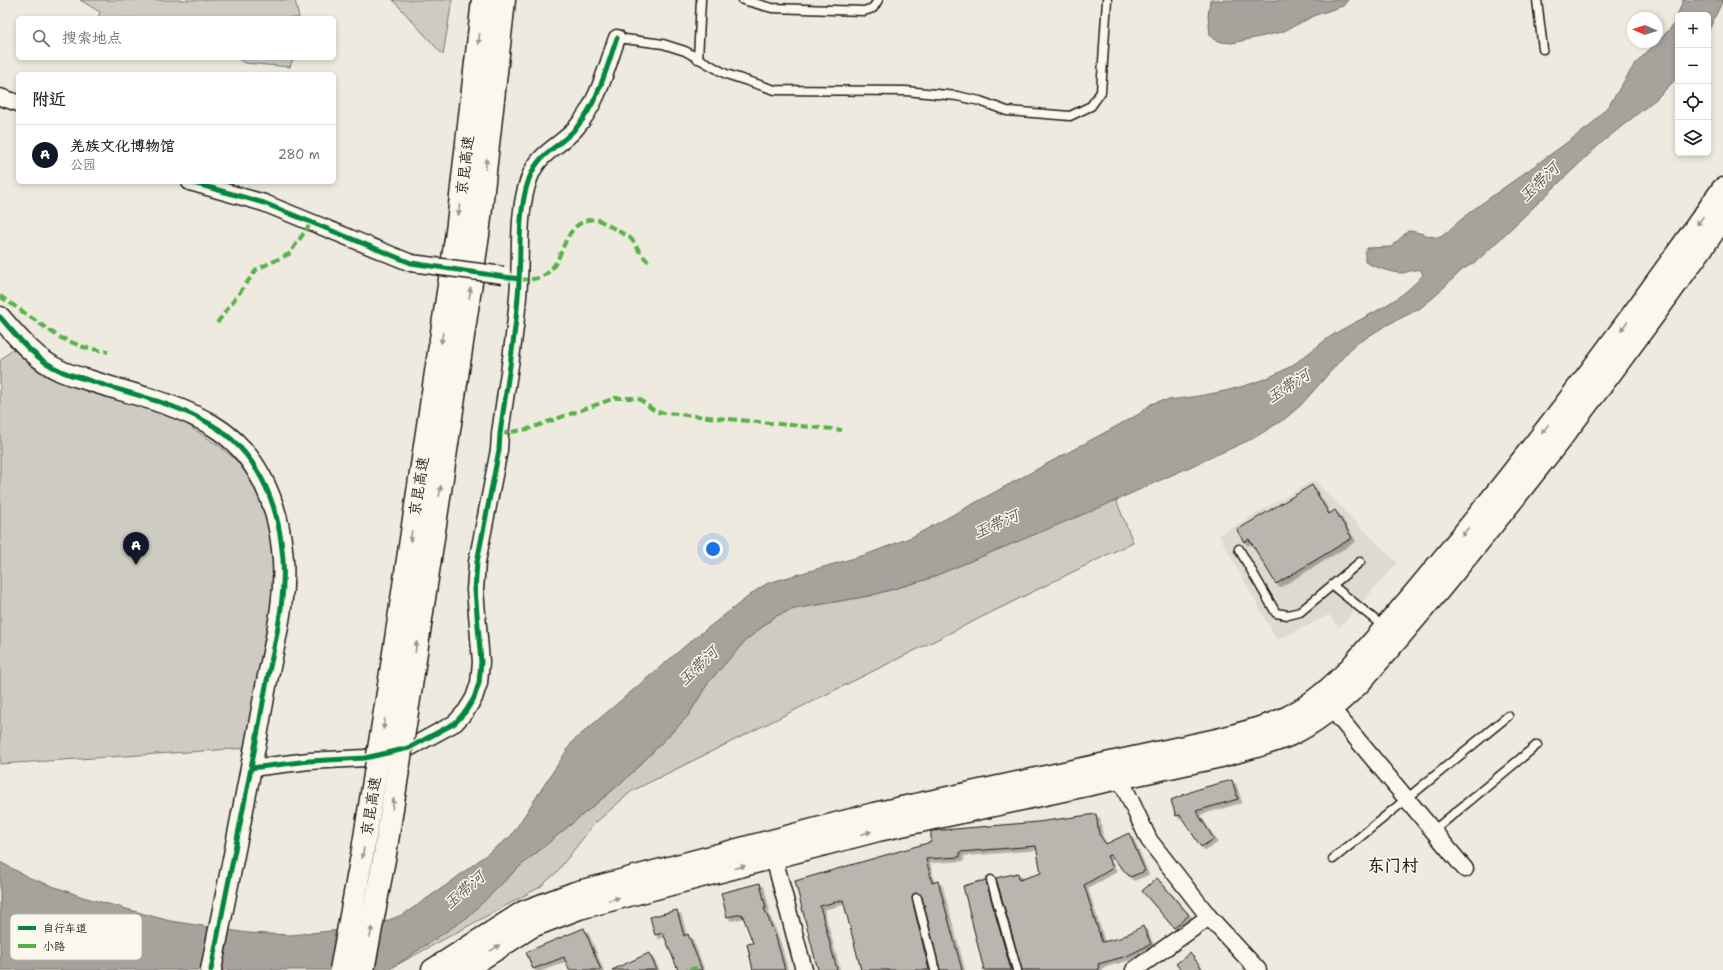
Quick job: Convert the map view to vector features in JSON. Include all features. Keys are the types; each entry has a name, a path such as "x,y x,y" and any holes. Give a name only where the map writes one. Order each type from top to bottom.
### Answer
{"main road":[{"name":"京昆高速","path":"341,970 364,850 457,232 483,0"},
{"name":"京昆高速","path":"363,970 385,854 478,235 504,0"},
{"path":"433,970 524,912 575,893 874,814 1182,748 1269,725 1293,714 1330,689 1385,628 1462,536 1631,317 1723,189"},
{"path":"463,970 532,926 555,916 612,899 908,823 1221,756 1275,740 1302,729 1331,708 1359,683 1475,546 1645,327 1723,218"}],"street":[{"path":"251,768 309,761 365,758 409,748 455,723 466,711 474,698 481,662 475,590 477,562 499,450 519,278 522,214 525,193 539,159 575,129 588,113 595,99 617,38"},
{"path":"0,96 16,102"},
{"path":"197,184 264,204 411,263 519,278"},
{"path":"0,317 16,336 38,357 62,372 166,403 214,426 248,458 267,488 278,523 282,551 282,600 243,810 211,970"},
{"path":"1331,708 1465,869"},
{"path":"1120,778 1149,840 1209,917 1258,970"},
{"path":"774,858 804,970"},
{"path":"1134,970 1209,917"}],"lane":[{"path":"698,59 701,0"},
{"path":"743,0 772,8 864,11 873,8 878,0"},
{"path":"617,38 663,44 685,51 726,74 775,90 906,90 958,96 980,101 1007,111 1070,116 1091,106 1101,92 1108,0"},
{"path":"1537,0 1544,49"},
{"path":"1238,549 1276,613 1288,615 1300,612 1360,562"},
{"path":"1332,585 1385,628"},
{"path":"1333,859 1508,716"},
{"path":"1433,830 1538,745"},
{"path":"991,880 1016,970"},
{"path":"917,898 935,970"}],"shaded area":[{"path":"80,0 295,0 299,16 99,16 100,12"},
{"path":"393,0 452,0 443,55"},
{"path":"240,60 292,60 290,67 245,63"},
{"path":"12,349 57,380 174,416 218,445 242,465 259,495 271,537 274,593 249,748 0,764 0,361"},
{"path":"1314,480 1397,563 1339,628 1329,615 1277,640 1219,535"},
{"path":"1116,500 1133,542 632,791 594,824 556,873 540,887 393,967 468,916 519,867 625,780 688,716 708,683 746,640 776,616 794,609 869,596 925,580"}],"water":[{"path":"1210,0 1348,0 1343,6 1316,15 1282,32 1232,43 1213,39 1210,35 1208,16"},
{"path":"1683,0 1723,0 1711,26 1711,12 1679,12"},
{"name":"玉带河","path":"1675,22 1675,80 1656,99 1601,143 1478,260 1462,270 1434,297 1419,309 1385,326 1353,346 1301,405 1286,418 1254,438 1101,507 925,580 869,596 794,609 776,616 746,640 708,683 688,716 625,780 519,867 468,917 393,967 387,970 0,970 0,862 30,878 83,897 170,921 248,933 291,935 350,929 384,922 404,914 448,884 511,836 573,741 691,641 758,589 768,583 865,555 912,537 1139,414 1151,404 1160,401 1194,397 1228,390 1244,386 1276,374 1297,362 1334,334 1395,300 1423,275 1421,270 1397,273 1374,266 1365,262 1365,252 1367,248 1391,247 1408,231 1434,237 1441,237 1470,212 1590,126 1609,105 1635,64 1651,48 1663,48 1663,36"}],"building":[{"path":"1312,485 1329,514 1335,510 1352,538 1276,584 1249,539 1244,542 1237,530"},
{"path":"1232,780 1238,799 1196,811 1214,839 1201,847 1180,815 1176,816 1171,800 1198,789"},
{"path":"1096,814 1099,834 1106,844 1129,833 1145,871 1130,877 1110,855 1107,856 1113,868 1084,885 1102,942 1120,938 1143,926 1151,944 1127,956 1098,964 1099,970 1022,970 996,878 1018,873 1019,880 1041,873 1036,846 960,852 960,857 926,859 932,883 938,881 962,970 940,970 922,897 916,893 913,894 912,899 929,970 861,970 843,900 820,906 837,970 818,970 795,881 931,842 931,831 1038,822"},
{"path":"1157,878 1189,915 1174,928 1142,891"},
{"path":"986,881 1011,970 984,970 963,886"},
{"path":"760,883 766,908 764,908 776,937 785,970 753,970 747,944 753,943 742,914 727,917 721,893"},
{"path":"677,910 684,936 688,934 702,970 678,970 663,933 655,935 650,917"},
{"path":"584,928 601,970 569,970 564,957 533,969 526,952"},
{"path":"649,953 657,970 612,970"},
{"path":"1190,953 1203,970 1181,970 1176,964"}],"marked path":[{"path":"519,279 536,278 548,273 573,230 582,222 597,219 629,237 643,257 651,263"},
{"path":"217,323 257,269 289,254 311,223"},
{"path":"0,296 59,337 83,347 108,352"},
{"path":"500,434 528,429 615,398 638,398 656,412 842,430"},
{"path":"689,970 697,968"}],"cycle path":[{"path":"251,768 309,761 365,758 409,748 455,723 466,711 474,698 479,683 481,662 475,590 477,562 499,450 513,348 519,282 522,207 525,193 529,179 538,162 550,150 570,135 590,108 601,85 617,38"},
{"path":"197,184 264,203 411,263 519,279"},
{"path":"0,317 35,354 52,366 71,375 167,404 212,425 241,448 252,463 262,478 275,513 282,549 282,602 246,796 211,970"}],"place":[{"name":"羌族文化博物馆","path":"136,565"}],"district":[{"name":"东门村","path":"1393,865"}]}
